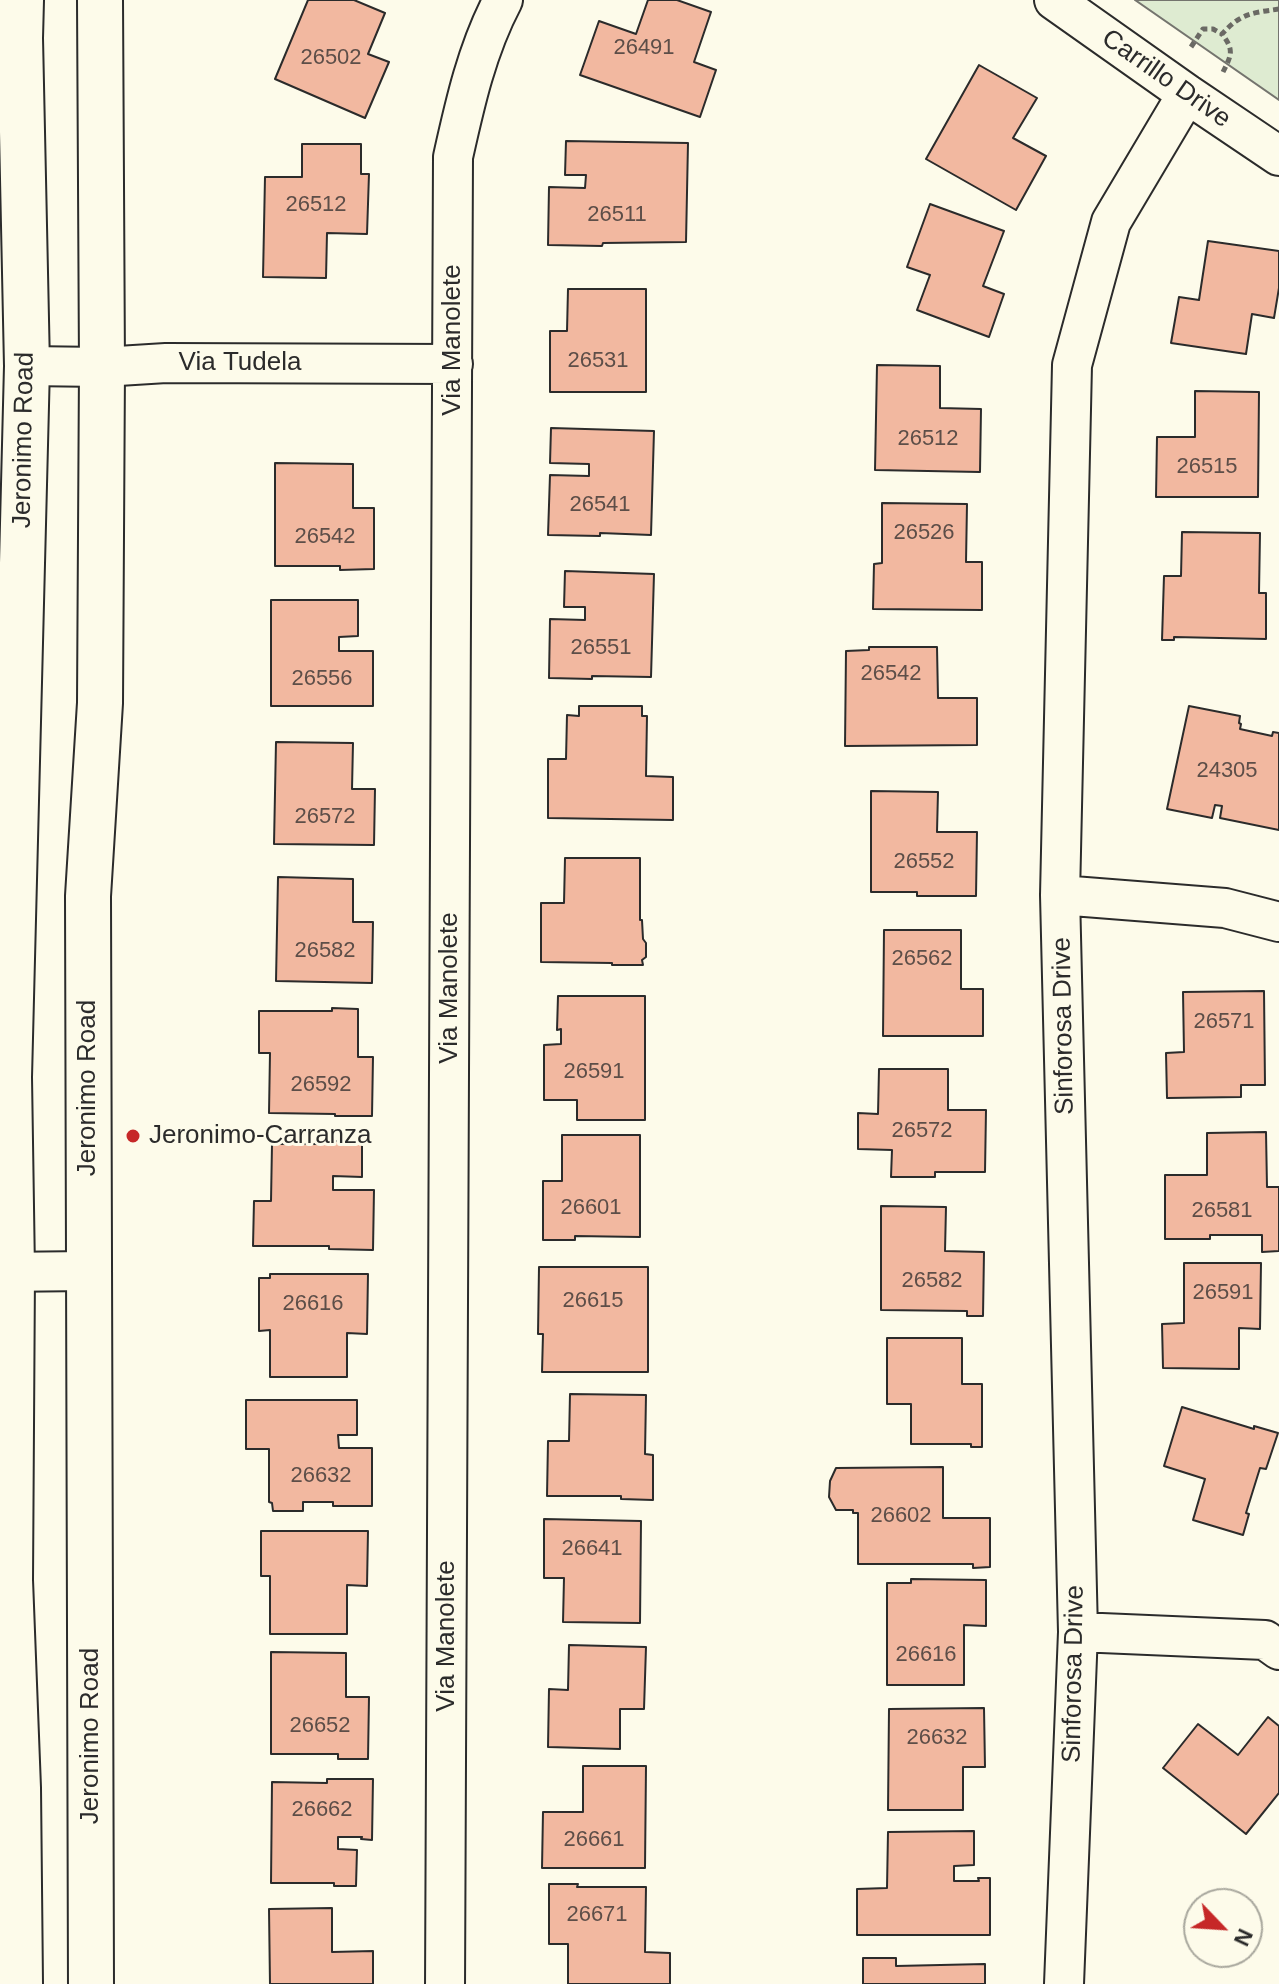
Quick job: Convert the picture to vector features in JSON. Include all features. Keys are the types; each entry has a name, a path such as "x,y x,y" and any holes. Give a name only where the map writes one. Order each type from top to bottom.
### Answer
{"main road":[{"name":"Jeronimo Road","path":"20,1984 6,1271 27,366 21,0"},
{"name":"Jeronimo Road","path":"91,1984 88,896 100,703 100,0"}],"street":[{"name":"Via Manolete","path":"445,1984 453,157 469,87 491,22 503,0"},
{"name":"Carrillo Drive","path":"1054,0 1279,156"},
{"name":"Sinforosa Drive","path":"1064,1984 1078,1632 1060,895 1072,365 1111,222 1196,100"},
{"name":"Via Tudela","path":"27,366 453,364"},
{"path":"1060,895 1225,908 1279,922"},
{"path":"6,1271 88,1271"},
{"path":"1078,1632 1265,1640 1279,1650"}],"path":[{"path":"1196,100 1230,59 1231,49 1222,34 1235,20 1279,9"}],"green space":[{"path":"1135,0 1279,0 1279,100"}],"building":[{"path":"308,0 354,0 385,13 368,54 389,62 365,118 275,79"},
{"path":"648,0 677,0 711,12 694,62 716,70 700,117 580,75 599,21 636,34"},
{"path":"979,65 1037,98 1013,138 1046,156 1016,210 926,159"},
{"path":"566,141 688,143 686,242 548,245 549,187 585,188 586,175 565,175"},
{"path":"302,144 361,144 361,174 369,174 367,234 327,233 326,278 263,277 265,177 302,177"},
{"path":"930,204 1004,231 983,286 1004,294 989,337 917,310 930,275 907,267"},
{"path":"1208,241 1279,251 1279,288 1274,318 1252,314 1246,354 1171,343 1179,297 1199,300"},
{"path":"568,289 646,289 646,392 550,392 550,331 567,331"},
{"path":"877,365 940,366 940,408 981,409 980,472 875,470"},
{"path":"1195,391 1259,392 1258,497 1156,497 1157,437 1195,437"},
{"path":"551,428 654,431 651,535 548,535 550,475 589,476 589,464 550,463"},
{"path":"275,463 353,464 353,508 374,508 374,569 275,566"},
{"path":"882,503 967,504 966,562 982,562 982,610 873,609 874,564 882,563"},
{"path":"1182,532 1260,533 1259,593 1266,593 1266,639 1174,637 1174,640 1162,640 1164,576 1181,576"},
{"path":"565,571 654,574 651,677 549,678 550,619 585,620 585,607 564,607"},
{"path":"271,600 358,600 358,636 339,637 339,651 373,651 373,706 271,706"},
{"path":"869,647 937,647 938,698 977,698 977,745 845,746 846,651 869,650"},
{"path":"579,706 642,706 642,716 647,716 646,776 673,777 673,820 548,818 548,759 566,759 567,715 579,716"},
{"path":"1189,706 1240,716 1240,729 1272,736 1273,732 1279,733 1279,830 1220,818 1222,806 1215,805 1212,818 1167,809"},
{"path":"276,742 353,743 352,789 375,789 374,845 274,844"},
{"path":"871,791 938,792 937,832 977,832 976,896 871,892"},
{"path":"565,858 640,858 640,920 646,943 643,965 541,962 541,903 564,903"},
{"path":"278,877 353,879 353,922 373,922 372,983 276,981"},
{"path":"884,930 961,930 961,989 983,989 983,1036 883,1036"},
{"path":"1264,991 1265,1085 1241,1085 1241,1097 1167,1098 1166,1053 1184,1052 1183,992"},
{"path":"558,996 645,996 645,1120 577,1120 577,1100 544,1100 544,1045 561,1044 561,1029 557,1030"},
{"path":"332,1008 358,1009 358,1057 373,1057 372,1116 269,1113 270,1053 259,1053 259,1011 332,1011"},
{"path":"879,1069 948,1069 948,1110 986,1110 985,1172 935,1172 935,1177 891,1177 892,1150 858,1149 858,1113 878,1114"},
{"path":"1266,1132 1267,1187 1279,1187 1279,1251 1262,1252 1262,1235 1165,1239 1165,1175 1207,1175 1207,1133"},
{"path":"562,1135 640,1135 640,1237 575,1236 575,1240 543,1240 543,1181 562,1181"},
{"path":"329,1141 362,1141 362,1177 333,1176 333,1190 374,1190 373,1250 329,1249 329,1246 253,1246 254,1201 271,1201 272,1144 329,1144"},
{"path":"881,1206 946,1207 945,1251 984,1252 983,1316 967,1316 967,1311 881,1310"},
{"path":"1184,1263 1261,1263 1260,1329 1239,1328 1239,1369 1163,1368 1162,1324 1184,1323"},
{"path":"539,1267 648,1267 648,1372 542,1372 543,1334 538,1334"},
{"path":"270,1274 368,1274 367,1334 347,1333 347,1377 270,1377 270,1330 259,1331 259,1278 270,1278"},
{"path":"887,1338 962,1338 962,1384 982,1384 982,1447 971,1447 971,1444 911,1444 911,1404 887,1404"},
{"path":"570,1394 646,1395 645,1454 653,1455 653,1500 621,1499 621,1496 547,1496 548,1441 569,1441"},
{"path":"246,1400 357,1400 357,1435 338,1435 339,1448 372,1448 372,1506 303,1502 303,1511 273,1511 269,1502 269,1449 246,1449"},
{"path":"1182,1407 1254,1429 1254,1426 1278,1433 1266,1469 1260,1468 1246,1513 1249,1514 1243,1535 1193,1520 1205,1479 1164,1466"},
{"path":"943,1467 943,1518 990,1518 990,1567 973,1568 973,1564 858,1564 858,1513 836,1510 829,1497 830,1481 836,1468"},
{"path":"544,1519 641,1521 640,1623 563,1622 564,1578 544,1578"},
{"path":"261,1531 368,1531 367,1586 347,1585 347,1634 270,1634 270,1576 261,1576"},
{"path":"911,1579 986,1580 986,1626 964,1625 964,1685 887,1685 887,1583 911,1583"},
{"path":"569,1645 646,1647 644,1709 620,1709 620,1749 548,1747 549,1689 568,1690"},
{"path":"271,1652 346,1653 346,1697 369,1697 368,1759 338,1759 338,1754 271,1754"},
{"path":"984,1708 985,1767 963,1767 963,1810 888,1810 889,1709"},
{"path":"1268,1717 1279,1726 1279,1793 1246,1834 1163,1768 1198,1724 1238,1755"},
{"path":"583,1766 646,1766 645,1868 542,1868 543,1812 583,1812"},
{"path":"327,1779 373,1779 372,1840 338,1837 338,1849 357,1850 356,1886 271,1883 272,1782 327,1783"},
{"path":"974,1831 974,1865 954,1866 954,1881 990,1878 990,1935 857,1935 857,1889 887,1888 888,1832"},
{"path":"549,1884 646,1887 645,1952 670,1953 670,1984 568,1984 568,1944 549,1944"},
{"path":"332,1908 332,1952 373,1951 373,1984 270,1984 269,1909"},
{"path":"863,1958 896,1958 896,1966 985,1964 985,1984 863,1984"}],"place":[{"name":"Jeronimo-Carranza","path":"133,1136"}]}
